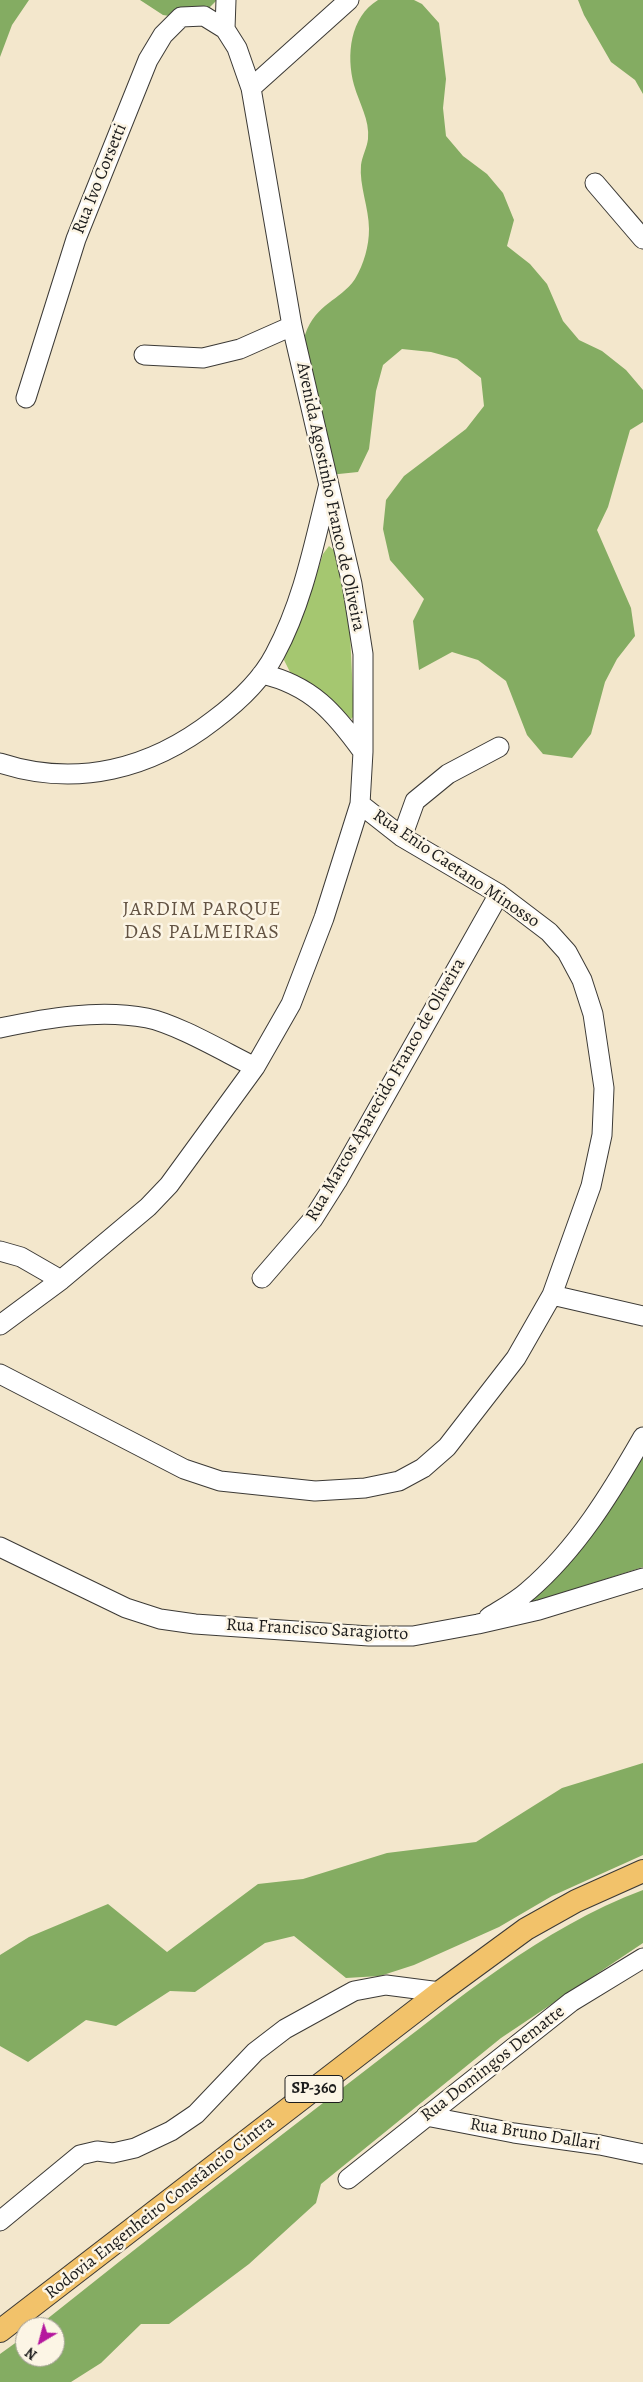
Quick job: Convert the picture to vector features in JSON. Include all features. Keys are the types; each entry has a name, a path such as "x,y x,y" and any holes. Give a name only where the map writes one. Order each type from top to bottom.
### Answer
{"main road":[{"name":"Rodovia Engenheiro Constâncio Cintra","path":"0,2331 440,1992 526,1929 550,1914 611,1884 643,1871"}],"street":[{"path":"225,29 226,0"},
{"path":"251,88 349,0"},
{"name":"Rua Ivo Corsetti","path":"26,398 76,239 148,60 163,35 181,17 204,16 225,29"},
{"name":"Avenida Agostinho Franco de Oliveira","path":"0,1325 61,1280 148,1207 169,1185 255,1067 290,1004 324,918 360,804 363,752 362,654 352,584 292,326 251,88 237,48 225,29"},
{"path":"595,183 643,239"},
{"path":"144,355 203,358 240,349 292,326"},
{"path":"0,763 26,771 72,775 106,771 149,758 190,738 234,705 262,674 275,654 293,616 306,576 329,484"},
{"path":"262,674 283,679 323,703 340,720 363,752"},
{"path":"402,837 415,801 448,774 499,747"},
{"name":"Rua Enio Caetano Minosso","path":"0,1374 184,1469 220,1481 315,1492 365,1488 399,1481 422,1468 447,1447 516,1358 552,1296 591,1186 602,1135 604,1088 593,1014 582,980 567,952 549,932 498,894 402,837 360,804"},
{"name":"Rua Marcos Aparecido Franco de Oliveira","path":"262,1278 313,1219 498,894"},
{"path":"0,1028 60,1016 148,1018 174,1028 255,1067"},
{"path":"0,1251 21,1257 61,1280"},
{"path":"552,1296 643,1316"},
{"path":"478,1624 527,1593 560,1562 588,1526 643,1438"},
{"name":"Rua Francisco Saragiotto","path":"0,1547 126,1608 160,1619 196,1624 369,1636 414,1636 478,1624 539,1610 643,1578"},
{"name":"Rua Domingos Dematte","path":"348,2179 571,2002 643,1958"},
{"path":"0,2221 80,2155 97,2150 113,2153 135,2148 171,2131 196,2114 255,2052 277,2035 354,1991 386,1985 440,1992"},
{"name":"Rua Bruno Dallari","path":"426,2116 643,2154"}],"green space":[{"path":"0,0 29,0 12,25 0,57"},
{"path":"140,0 217,0 209,8 176,17 163,15"},
{"path":"378,0 414,0 422,4 439,23 446,79 443,108 446,136 463,156 487,174 503,193 514,220 507,246 530,264 547,284 563,321 579,340 602,351 626,370 643,390 643,422 630,430 608,507 597,530 631,608 635,636 617,659 605,682 591,734 572,758 543,754 527,735 506,681 478,660 452,652 419,670 413,621 424,599 390,560 383,529 386,500 404,476 466,429 484,406 481,378 457,359 431,352 402,349 383,365 376,391 369,449 358,472 329,475 307,382 303,346 305,335 315,316 355,279 367,248 369,221 361,173 368,132 366,118 354,85 350,61 352,38 356,26 361,16"},
{"path":"578,0 643,0 643,94 635,80 611,62 584,15"},
{"path":"329,546 337,553 344,583 350,633 354,716 351,719 327,696 290,672 284,660 287,644 313,584 323,554"},
{"path":"643,1455 643,1567 528,1604 572,1559"},
{"path":"643,1763 643,1855 552,1896 499,1927 414,1965 380,1976 346,1978 294,1936 265,1943 195,1992 170,1991 116,2026 86,2020 28,2062 0,2046 0,1955 29,1937 108,1904 167,1952 258,1884 303,1879 387,1853 476,1842 562,1788"},
{"path":"643,1890 643,1943 501,2038 321,2184 316,2203 249,2264 169,2324 141,2324 101,2363 71,2382 0,2382 0,2354 15,2343 15,2367 65,2367 65,2317 50,2317 435,2016 535,1945 569,1924"}],"district":[{"name":"JARDIM PARQUE DAS PALMEIRAS","path":"202,922"}]}
